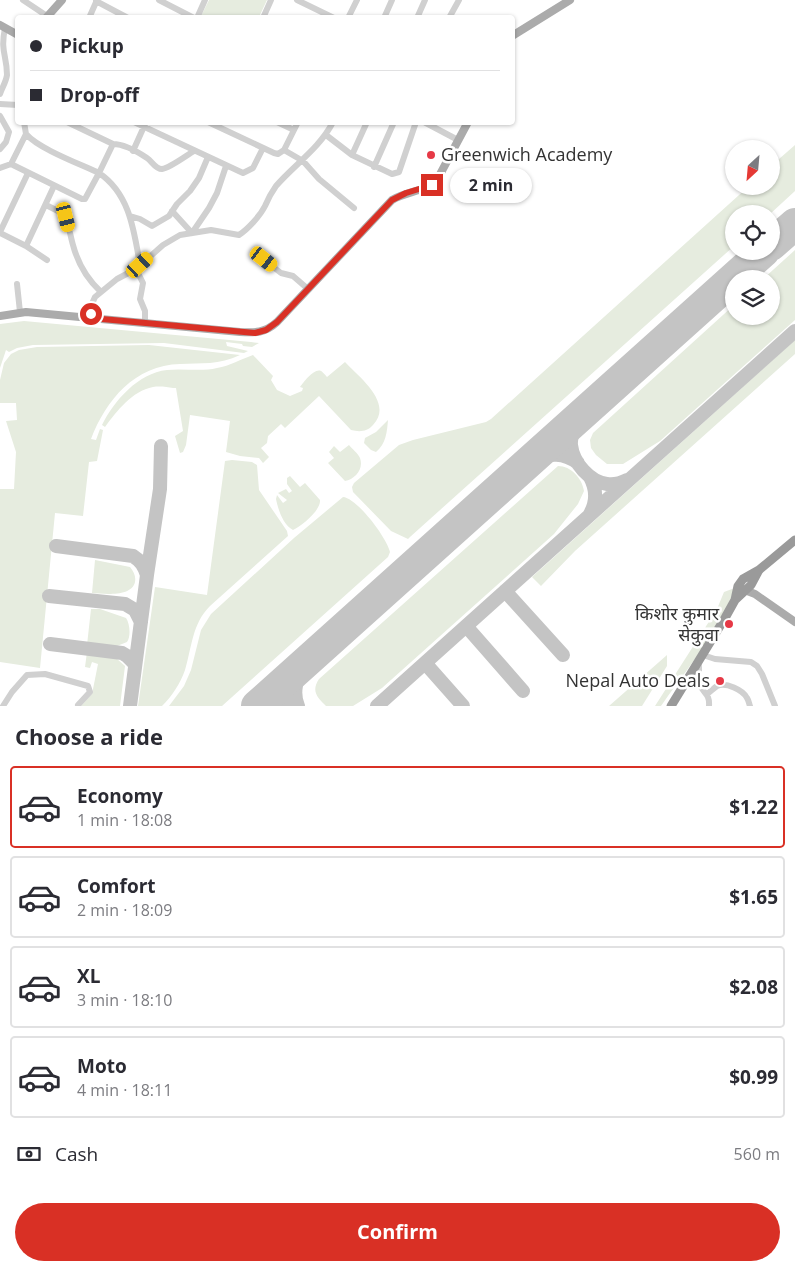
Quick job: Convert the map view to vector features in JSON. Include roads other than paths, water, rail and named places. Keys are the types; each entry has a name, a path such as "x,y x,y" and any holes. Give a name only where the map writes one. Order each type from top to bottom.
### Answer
{"highway":[{"path":"671,706 744,585 758,570 795,540"}],"main road":[{"path":"49,15 62,0"},
{"path":"515,34 570,0"},
{"path":"2,26 15,33"},
{"path":"0,316 20,312 240,332 259,332 271,327 392,200 406,193 432,185 437,180 466,125"},
{"path":"744,585 795,622"}],"street":[{"path":"159,0 190,15"},
{"path":"198,15 205,0"},
{"path":"264,15 271,0"},
{"path":"297,0 328,15"},
{"path":"350,15 357,0"},
{"path":"385,15 392,0"},
{"path":"418,15 425,0"},
{"path":"451,15 459,0"},
{"path":"27,1 44,15"},
{"path":"90,15 96,1 122,15"},
{"path":"0,94 6,78 6,66 0,47 2,26"},
{"path":"0,104 15,105"},
{"path":"0,116 9,132 6,142 0,149"},
{"path":"0,168 11,164 26,134 24,125"},
{"path":"73,125 146,157 160,169 166,168 194,151"},
{"path":"133,151 145,125 194,151 243,173 250,172 263,148"},
{"path":"215,125 278,154 284,150 296,125"},
{"path":"283,125 294,130"},
{"path":"91,318 95,297 117,279 138,267 162,245 180,235 192,232 211,230 239,235 264,206 267,198 278,184 326,135 331,125"},
{"path":"352,154 366,125"},
{"path":"374,166 393,125"},
{"path":"326,135 352,154 392,174 399,172 415,125"},
{"path":"435,125 458,140"},
{"path":"26,134 44,147 99,173 108,179 120,193 130,216 138,267 143,283 140,299 145,311 145,322"},
{"path":"11,164 54,186 85,199 113,144"},
{"path":"284,150 303,160 319,179 354,208"},
{"path":"130,216 152,226 169,216 194,185 208,157"},
{"path":"192,232 217,193 226,166"},
{"path":"28,173 0,232 47,260"},
{"path":"26,246 54,186"},
{"path":"46,204 64,214 72,235 72,244 83,272 100,292"},
{"path":"172,211 192,232"},
{"path":"264,259 281,272 293,276 308,289"},
{"path":"17,284 20,312"},
{"path":"709,706 709,698 700,684 700,659 751,662 757,666 762,674 775,706"},
{"path":"3,706 12,692 28,675 45,674 88,686 90,692 78,705"},
{"path":"707,694 718,686 731,686 748,699 750,706"}],"place":[{"name":"Greenwich Academy","path":"431,155"},
{"name":"किशोर कुमार सेकुवा","path":"729,624"},
{"name":"Nepal Auto Deals","path":"720,681"}]}
